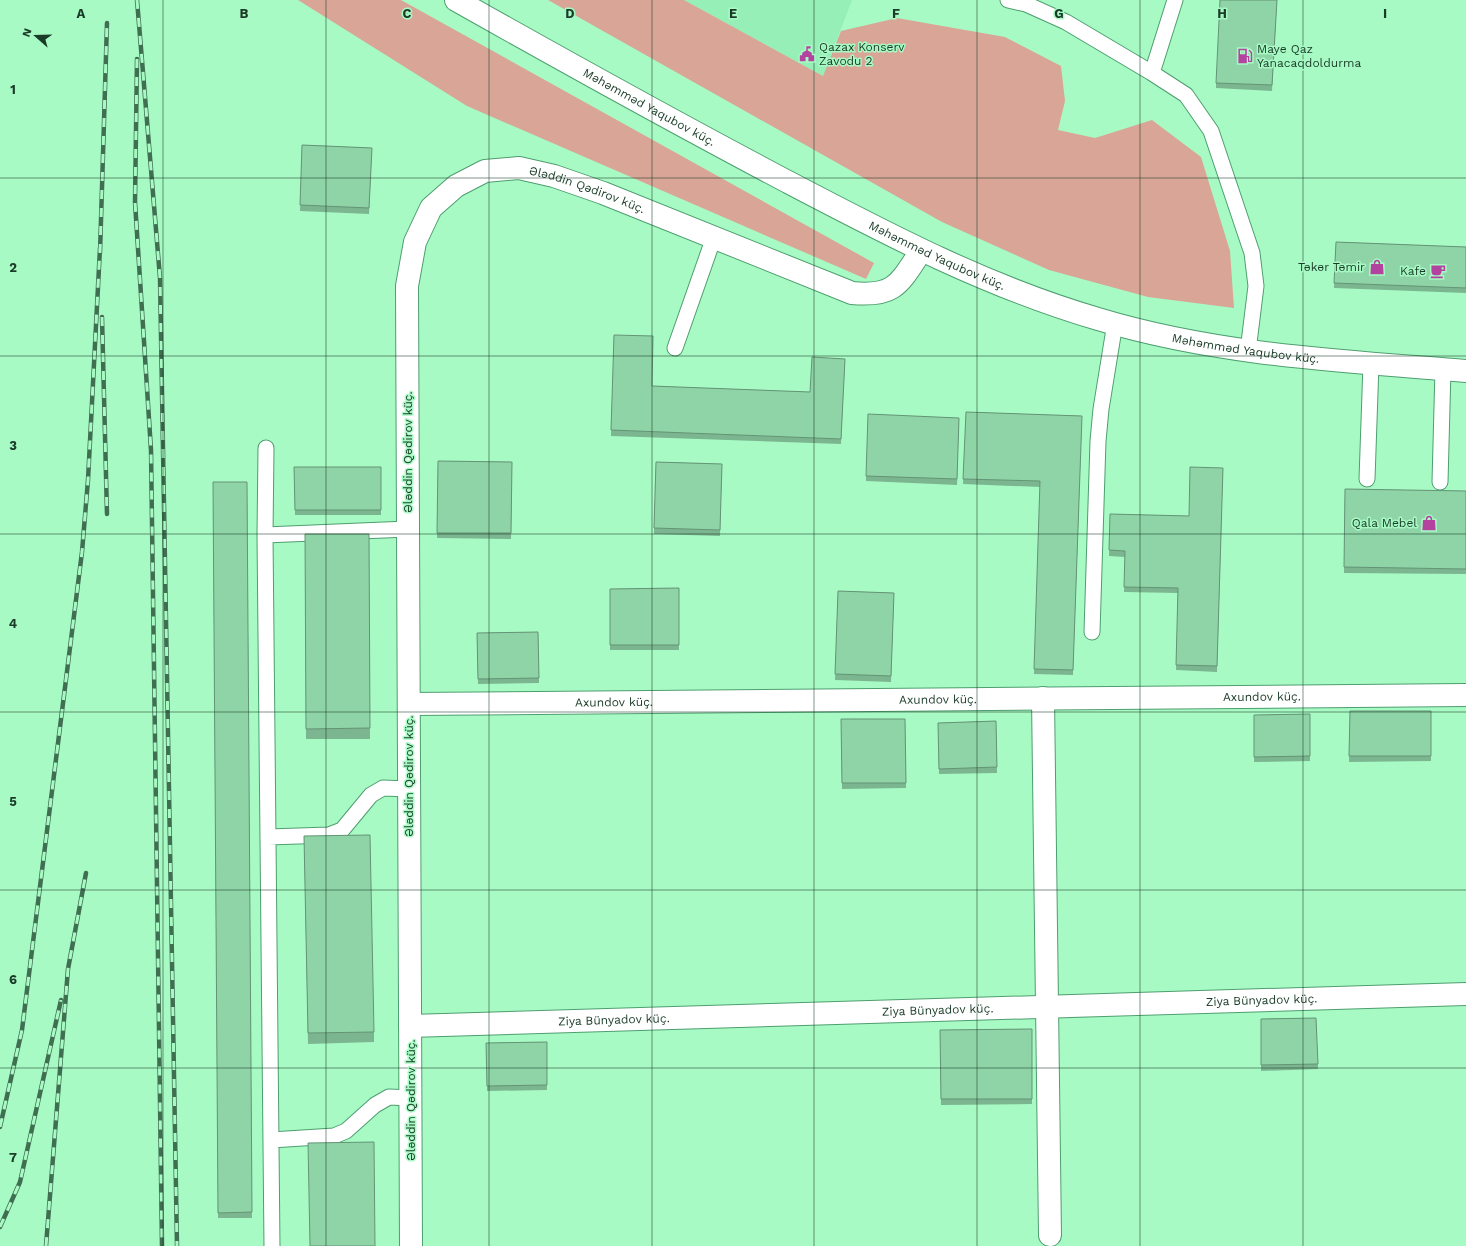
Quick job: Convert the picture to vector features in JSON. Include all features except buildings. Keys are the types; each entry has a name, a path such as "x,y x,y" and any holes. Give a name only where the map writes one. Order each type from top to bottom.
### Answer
{"street":[{"name":"Məhəmməd Yaqubov küç.","path":"456,0 631,99 921,251 963,270 1056,306 1115,323 1195,342 1248,351 1371,364 1466,371"},
{"name":"Ələddin Qədirov küç.","path":"411,1246 407,286 415,242 432,208 456,186 485,171 519,168 554,176 603,193 852,293 872,295 886,292 900,282 921,251"},
{"name":"Axundov küç.","path":"409,704 1466,695"},
{"path":"1043,698 1050,1235"},
{"name":"Ziya Bünyadov küç.","path":"410,1026 1466,994"}],"lane":[{"path":"1008,0 1026,4 1066,22 1152,73 1186,95 1211,131 1252,253 1256,286 1248,351"},
{"path":"1152,73 1175,0"},
{"path":"675,348 714,237"},
{"path":"1092,632 1098,441 1101,409 1115,323"},
{"path":"1368,479 1371,364"},
{"path":"1440,482 1443,369"},
{"path":"266,448 265,535 272,1246"},
{"path":"265,535 408,529"},
{"path":"268,837 329,835 342,830 371,795 383,788 409,789"},
{"path":"271,1140 334,1136 346,1131 376,1105 389,1097 411,1098"}],"shaded area":[{"path":"298,0 401,0 874,263 866,279 467,106"},
{"path":"548,0 684,0 823,76 841,31 897,18 1005,37 1061,66 1065,101 1058,130 1095,138 1152,120 1201,157 1230,251 1234,308 1148,297 1049,270 942,222"},
{"name":"Qazax Konserv Zavodu 2","path":"684,0 852,0 823,76"}],"railway":[{"path":"137,0 160,278 177,1246"},
{"path":"100,253 107,23"},
{"path":"137,59 135,202 151,450 162,1246"},
{"path":"0,1127 22,1030 82,552 88,480 100,248"},
{"path":"102,317 107,514"},
{"path":"46,1246 68,969 86,873"},
{"path":"0,1227 20,1182 61,1000"}],"place":[{"name":"Qazax Konserv Zavodu 2","path":"807,54"},
{"name":"Maye Qaz Yanacaqdoldurma","path":"1245,56"},
{"name":"Təkər Təmir","path":"1377,267"},
{"name":"Kafe","path":"1438,271"},
{"name":"Qala Mebel","path":"1429,523"}]}
